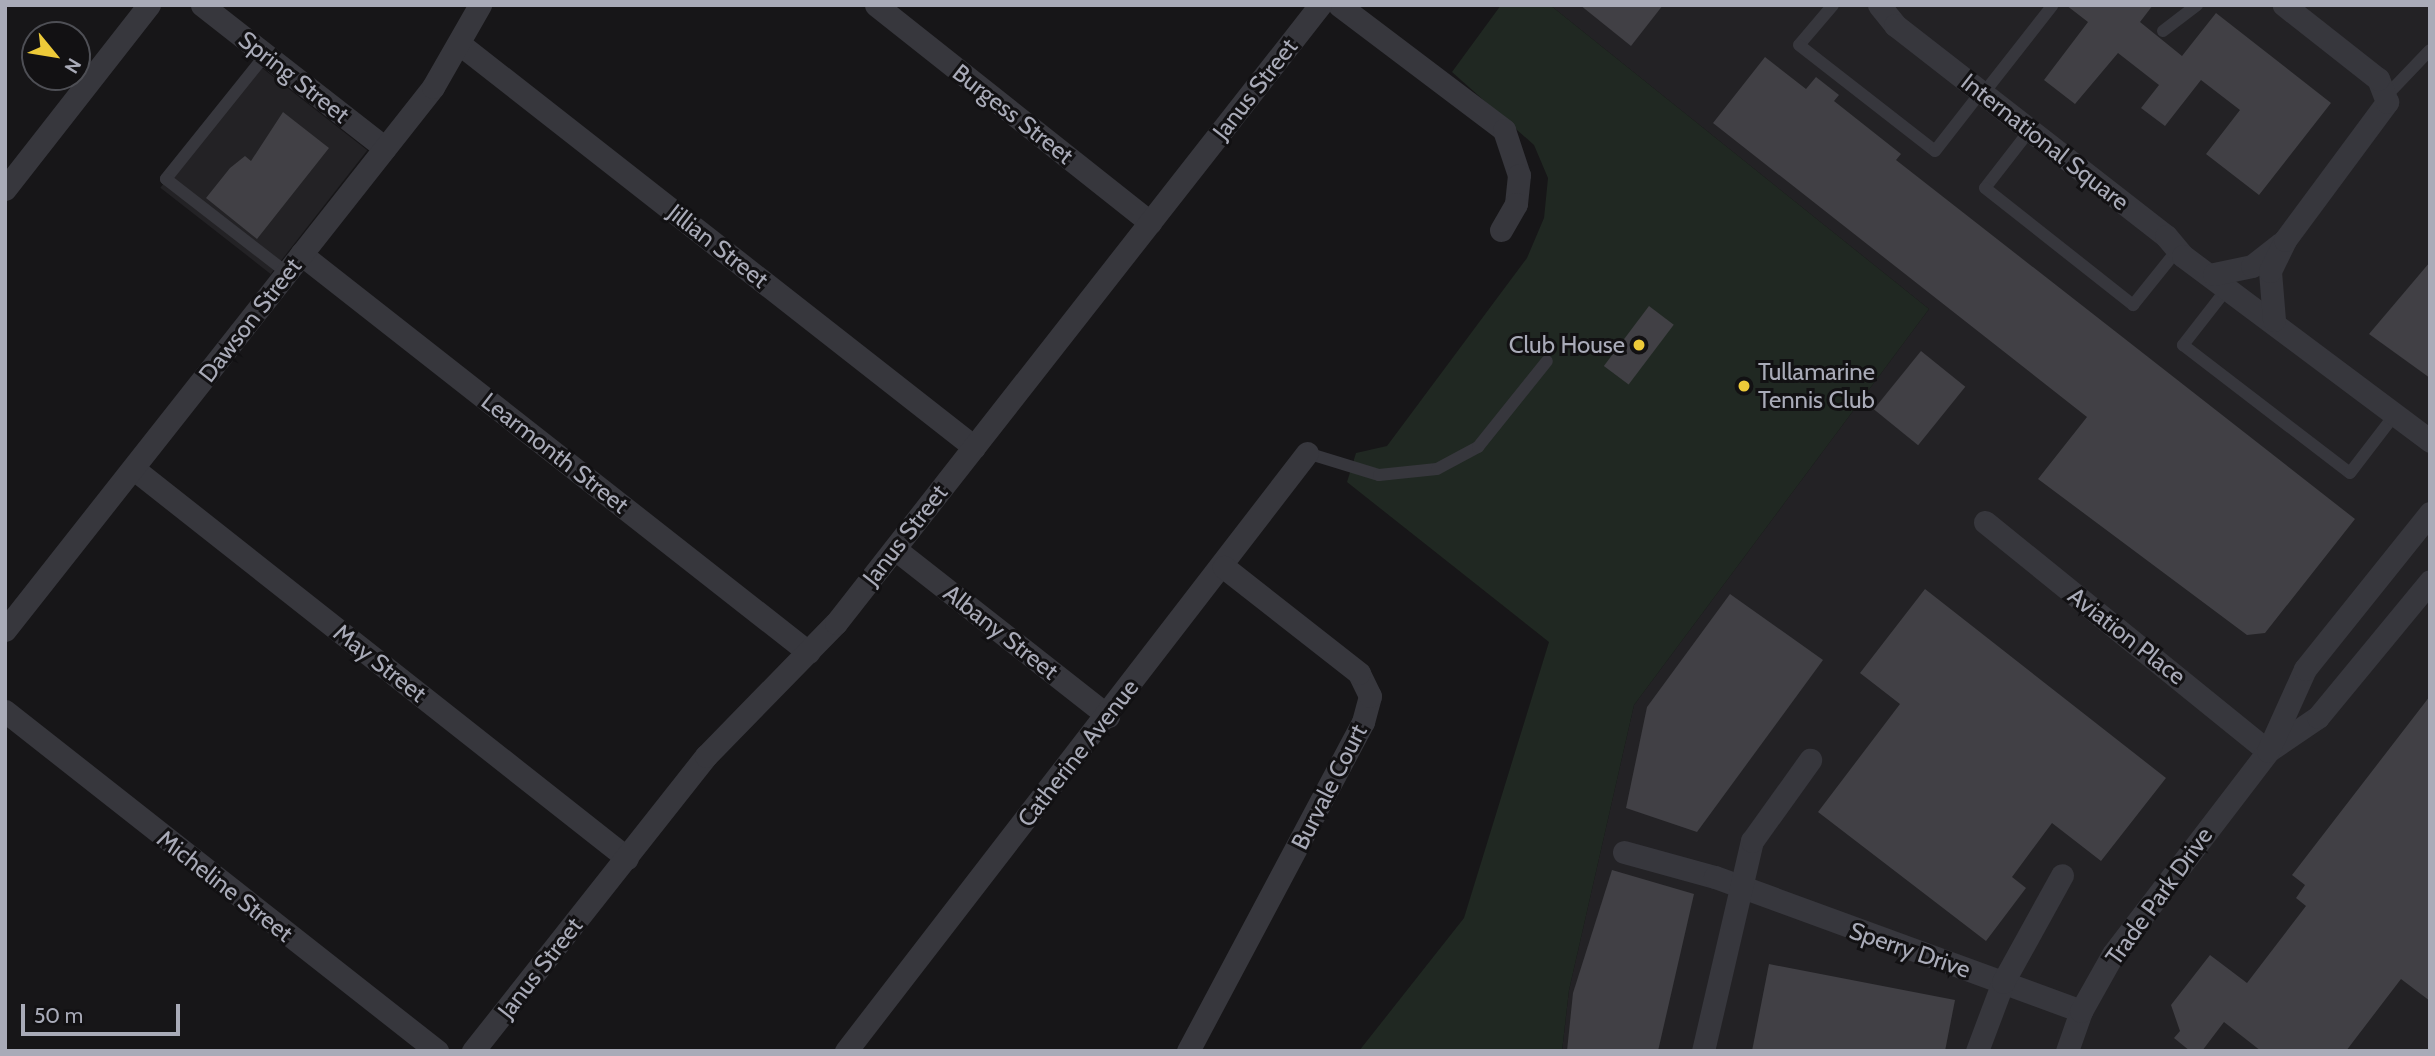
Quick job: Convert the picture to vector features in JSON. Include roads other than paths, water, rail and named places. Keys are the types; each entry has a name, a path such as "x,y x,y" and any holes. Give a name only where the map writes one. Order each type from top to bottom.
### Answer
{"street":[{"path":"5,189 149,5"},
{"name":"Spring Street","path":"202,5 385,148"},
{"name":"Dawson Street","path":"6,630 385,148 461,46 480,5"},
{"name":"Burgess Street","path":"876,5 1150,222"},
{"name":"Janus Street","path":"474,1051 706,756 808,652 895,550 1320,5"},
{"path":"1339,5 1504,130 1519,175 1516,204 1501,230"},
{"name":"International Square","path":"1879,5 1982,93 2178,249 2430,441"},
{"path":"2274,320 2270,271 2285,240 2377,123 2387,95 2378,79 2284,5"},
{"name":"Jillian Street","path":"461,46 974,447"},
{"path":"2222,280 2252,266 2285,240"},
{"name":"Learmonth Street","path":"302,254 808,652"},
{"name":"Catherine Avenue","path":"846,1051 1224,567 1307,453"},
{"name":"May Street","path":"134,468 627,858"},
{"name":"Aviation Place","path":"1985,522 2268,751"},
{"name":"Trade Park Drive","path":"2067,1051 2081,1010 2113,954 2268,751 2305,669 2425,528"},
{"name":"Albany Street","path":"895,550 1108,716"},
{"name":"Burvale Court","path":"1188,1051 1363,722 1370,696 1359,673 1224,567"},
{"name":"Trade Park Drive","path":"2268,751 2318,717 2430,581"},
{"name":"Micheline Street","path":"8,716 438,1051"},
{"path":"1703,1051 1752,841 1810,760"},
{"name":"Sperry Drive","path":"1624,852 1739,888 2081,1010"},
{"path":"1977,1051 2003,982 2062,875"}],"lane":[{"path":"1833,5 1799,45 1935,151 2052,6"},
{"path":"2163,31 2197,5"},
{"path":"2387,95 2430,50"},
{"path":"267,54 166,179 287,273"},
{"path":"2030,130 1985,188 2133,305 2178,249"},
{"path":"2222,280 2183,345 2329,457 2350,473 2396,413"},
{"path":"1307,453 1379,475 1437,469 1478,447 1547,361"}],"place":[{"name":"Club House","path":"1639,345"},
{"name":"Tullamarine Tennis Club","path":"1744,386"}]}
